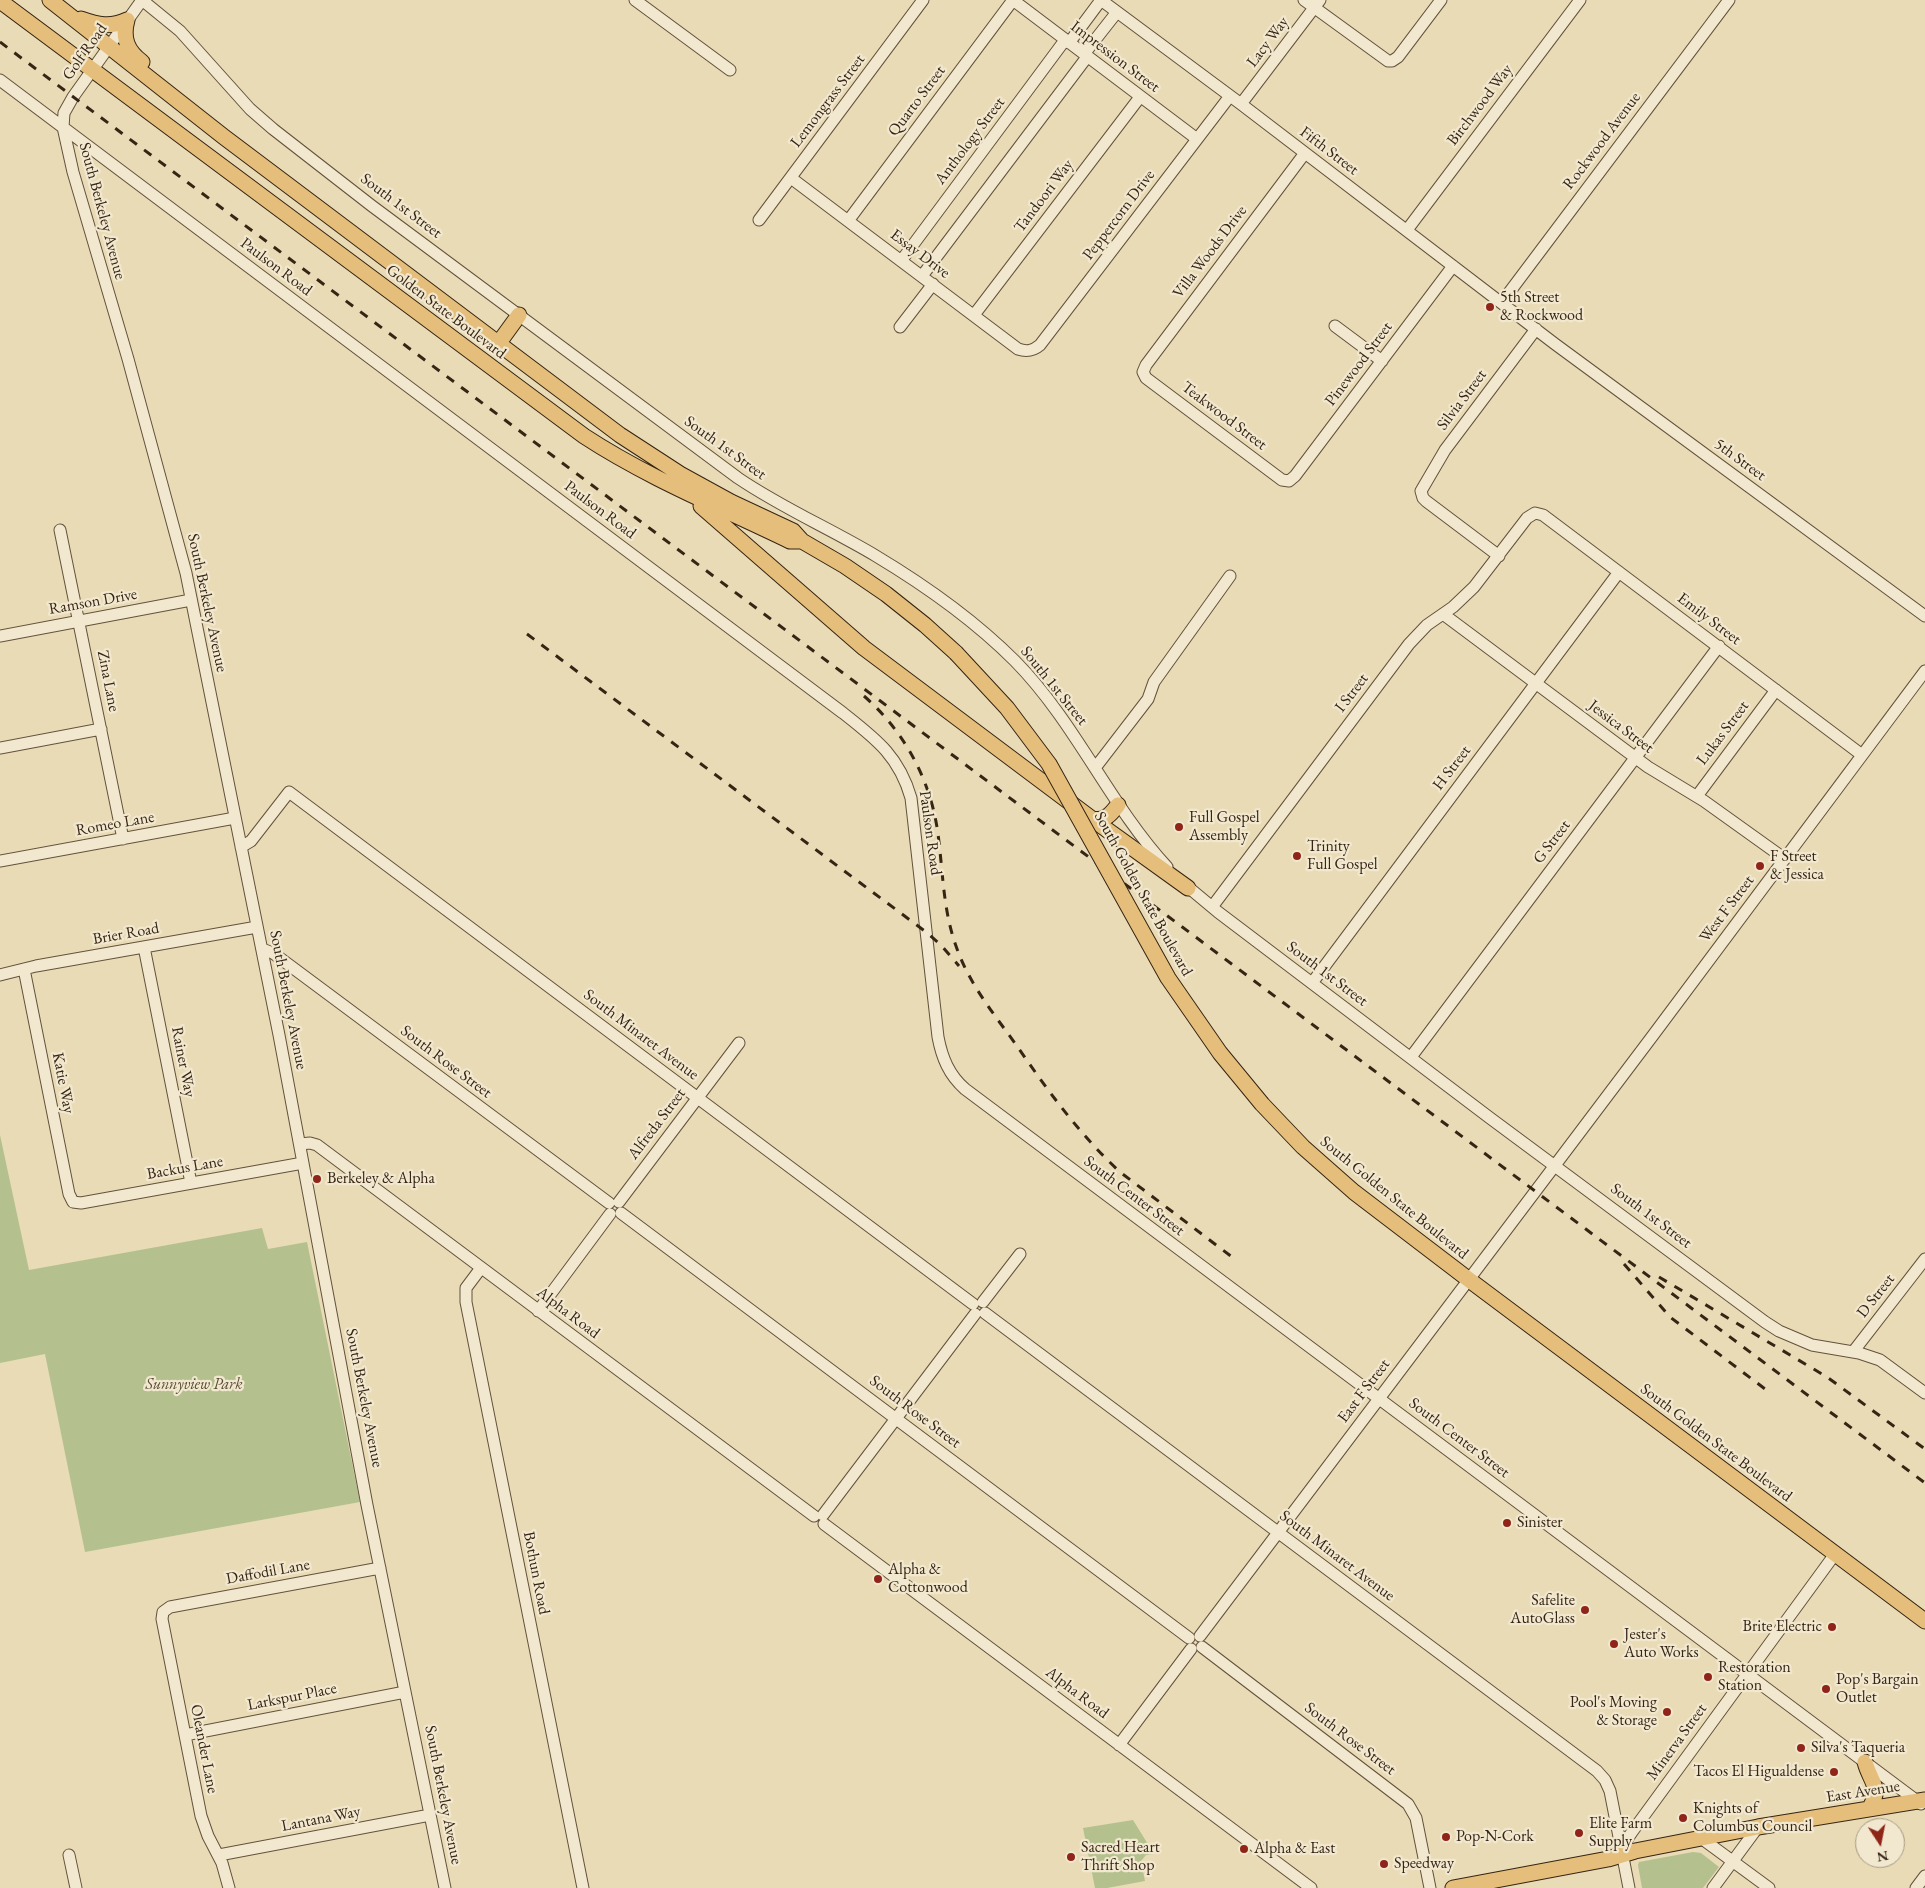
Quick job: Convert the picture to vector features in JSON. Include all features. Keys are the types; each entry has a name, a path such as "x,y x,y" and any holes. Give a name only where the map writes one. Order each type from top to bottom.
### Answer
{"main road":[{"path":"50,0 109,46"},
{"path":"0,1 92,70"},
{"path":"76,20 82,19 104,26 127,20 125,36 130,51 166,82 170,94"},
{"name":"Golden State Boulevard","path":"109,46 498,344 620,434 660,462 731,502 793,531 802,541 845,566 886,594 956,653"},
{"name":"Golden State Boulevard","path":"92,70 547,410 619,458 675,488 790,541 802,541"},
{"path":"498,344 519,315"},
{"path":"675,488 716,518 864,648 1092,819 1188,888"},
{"name":"South Golden State Boulevard","path":"956,653 1007,708 1044,757 1067,794 1168,978 1220,1053 1262,1104 1297,1141 1339,1179 1468,1279 1925,1621"},
{"path":"1092,819 1104,819 1118,805"},
{"path":"1865,1762 1868,1774 1876,1787 1869,1809"},
{"name":"East Avenue","path":"1454,1888 1758,1827 1869,1809 1922,1803"}],"street":[{"name":"Golf Road","path":"63,127 63,117 66,108 142,0"},
{"name":"South 1st Street","path":"142,0 180,31 265,123 372,206 758,492 876,556 937,596 969,620 1006,653 1043,693 1069,727 1118,805 1147,844 1188,888 1212,907 1772,1326 1812,1344 1853,1352 1880,1360 1925,1393"},
{"path":"636,0 730,70"},
{"name":"Lemongrass Street","path":"759,220 923,0"},
{"name":"Impression Street","path":"1013,0 1197,139"},
{"name":"Quarto Street","path":"848,221 1013,0"},
{"name":"Anthology Street","path":"901,261 1067,41 1101,0"},
{"name":"Fifth Street","path":"1101,0 1241,104 1536,329"},
{"path":"1304,0 1317,4 1385,60 1392,61 1398,57 1441,0"},
{"name":"Birchwood Way","path":"1406,230 1580,0"},
{"name":"Rockwood Avenue","path":"1502,302 1729,0"},
{"name":"Lacy Way","path":"1241,104 1317,4"},
{"path":"922,276 1117,12"},
{"path":"1081,26 1097,38"},
{"name":"Paulson Road","path":"0,80 843,713 882,745 900,770 906,783 912,806 940,1048 953,1076 972,1095"},
{"name":"Peppercorn Drive","path":"1032,351 1040,345 1230,96"},
{"name":"Tandoori Way","path":"974,316 1140,97"},
{"name":"South Berkeley Avenue","path":"63,127 73,172 174,527 191,600 262,950 380,1568 445,1888"},
{"name":"Villa Woods Drive","path":"1143,372 1146,365 1305,153"},
{"name":"Essay Drive","path":"791,178 1018,349 1032,351"},
{"name":"Pinewood Street","path":"1289,481 1295,476 1453,266"},
{"path":"900,327 932,284"},
{"path":"1335,326 1382,361"},
{"name":"Silvia Street","path":"1498,556 1426,501 1421,494 1422,486 1445,450 1536,329"},
{"name":"5th Street","path":"1536,329 1925,616"},
{"name":"Teakwood Street","path":"1143,372 1146,378 1282,480 1289,481"},
{"name":"I Street","path":"1212,907 1409,644 1427,625 1444,614 1474,587 1527,518 1535,513"},
{"name":"Emily Street","path":"1535,513 1543,515 1862,755"},
{"name":"Zina Lane","path":"60,530 123,839"},
{"name":"H Street","path":"1312,983 1619,572"},
{"path":"1095,768 1148,699 1154,682 1230,576"},
{"name":"Ramson Drive","path":"0,636 191,600"},
{"name":"Jessica Street","path":"1444,614 1636,758 1697,796 1785,859"},
{"name":"G Street","path":"1412,1057 1719,646"},
{"name":"West F Street","path":"1555,1165 1925,672"},
{"name":"Lukas Street","path":"1697,796 1776,690"},
{"path":"0,748 101,729"},
{"name":"South Minaret Avenue","path":"241,847 251,840 290,792 1597,1771 1609,1788 1629,1888"},
{"name":"Romeo Lane","path":"0,862 235,818"},
{"name":"Brier Road","path":"0,975 257,927"},
{"name":"Rainer Way","path":"144,947 191,1183"},
{"name":"South Rose Street","path":"262,950 273,953 1196,1643 1408,1804 1416,1818 1430,1888"},
{"name":"Katie Way","path":"24,969 68,1194 73,1202"},
{"name":"Alfreda Street","path":"538,1311 739,1043"},
{"name":"South Center Street","path":"972,1095 1922,1803"},
{"name":"Alpha Road","path":"300,1144 310,1143 316,1145 820,1518 1118,1745 1311,1888"},
{"name":"Backus Lane","path":"73,1202 81,1203 303,1163"},
{"name":"East F Street","path":"1118,1745 1555,1165"},
{"path":"820,1518 1020,1254"},
{"name":"D Street","path":"1853,1352 1925,1259"},
{"name":"Bothun Road","path":"481,1268 468,1285 465,1299 583,1888"},
{"name":"Minerva Street","path":"1622,1855 1624,1844 1632,1832 1835,1554"},
{"name":"Daffodil Lane","path":"163,1612 170,1607 380,1568"},
{"name":"Oleander Lane","path":"163,1612 162,1619 203,1821 208,1836 219,1855 229,1888"},
{"name":"Larkspur Place","path":"185,1734 405,1692"},
{"name":"Lantana Way","path":"219,1855 430,1815"},
{"path":"1713,1888 1758,1827"},
{"path":"1618,1832 1626,1834 1632,1832"},
{"path":"1701,1838 1769,1888"},
{"path":"69,1855 76,1888"},
{"path":"1916,1888 1925,1876"}],"green space":[{"name":"Sunnyview Park","path":"0,1135 29,1270 262,1228 268,1249 307,1242 360,1502 85,1552 45,1354 0,1363"},
{"path":"1133,1820 1154,1854 1146,1855 1141,1861 1145,1881 1107,1888 1095,1888 1083,1828"},
{"path":"1693,1852 1701,1853 1719,1867 1703,1888 1642,1888 1639,1862"}],"railway":[{"path":"0,42 1925,1483"},
{"path":"527,634 926,932 941,945 959,966"},
{"path":"864,696 892,725 914,759 922,777 929,795 938,834 948,919 961,960 983,998 1053,1096 1105,1158 1120,1172 1232,1257"},
{"path":"1624,1264 1670,1317 1769,1392"},
{"path":"1659,1277 1827,1377 1925,1449"}],"place":[{"name":"5th Street & Rockwood","path":"1490,307"},
{"name":"Full Gospel Assembly","path":"1179,827"},
{"name":"Trinity Full Gospel","path":"1297,856"},
{"name":"F Street & Jessica","path":"1760,866"},
{"name":"Berkeley & Alpha","path":"317,1179"},
{"name":"Sinister","path":"1507,1523"},
{"name":"Alpha & Cottonwood","path":"878,1579"},
{"name":"Safelite AutoGlass","path":"1585,1610"},
{"name":"Brite Electric","path":"1832,1627"},
{"name":"Jester's Auto Works","path":"1614,1644"},
{"name":"Restoration Station","path":"1708,1677"},
{"name":"Pop's Bargain Outlet","path":"1826,1689"},
{"name":"Pool's Moving & Storage","path":"1667,1712"},
{"name":"Silva's Taqueria","path":"1801,1748"},
{"name":"Tacos El Higualdense","path":"1834,1772"},
{"name":"Knights of Columbus Council","path":"1683,1818"},
{"name":"Elite Farm Supply","path":"1579,1833"},
{"name":"Pop-N-Cork","path":"1446,1837"},
{"name":"Alpha & East","path":"1244,1849"},
{"name":"Sacred Heart Thrift Shop","path":"1071,1857"},
{"name":"Speedway","path":"1384,1864"}]}
